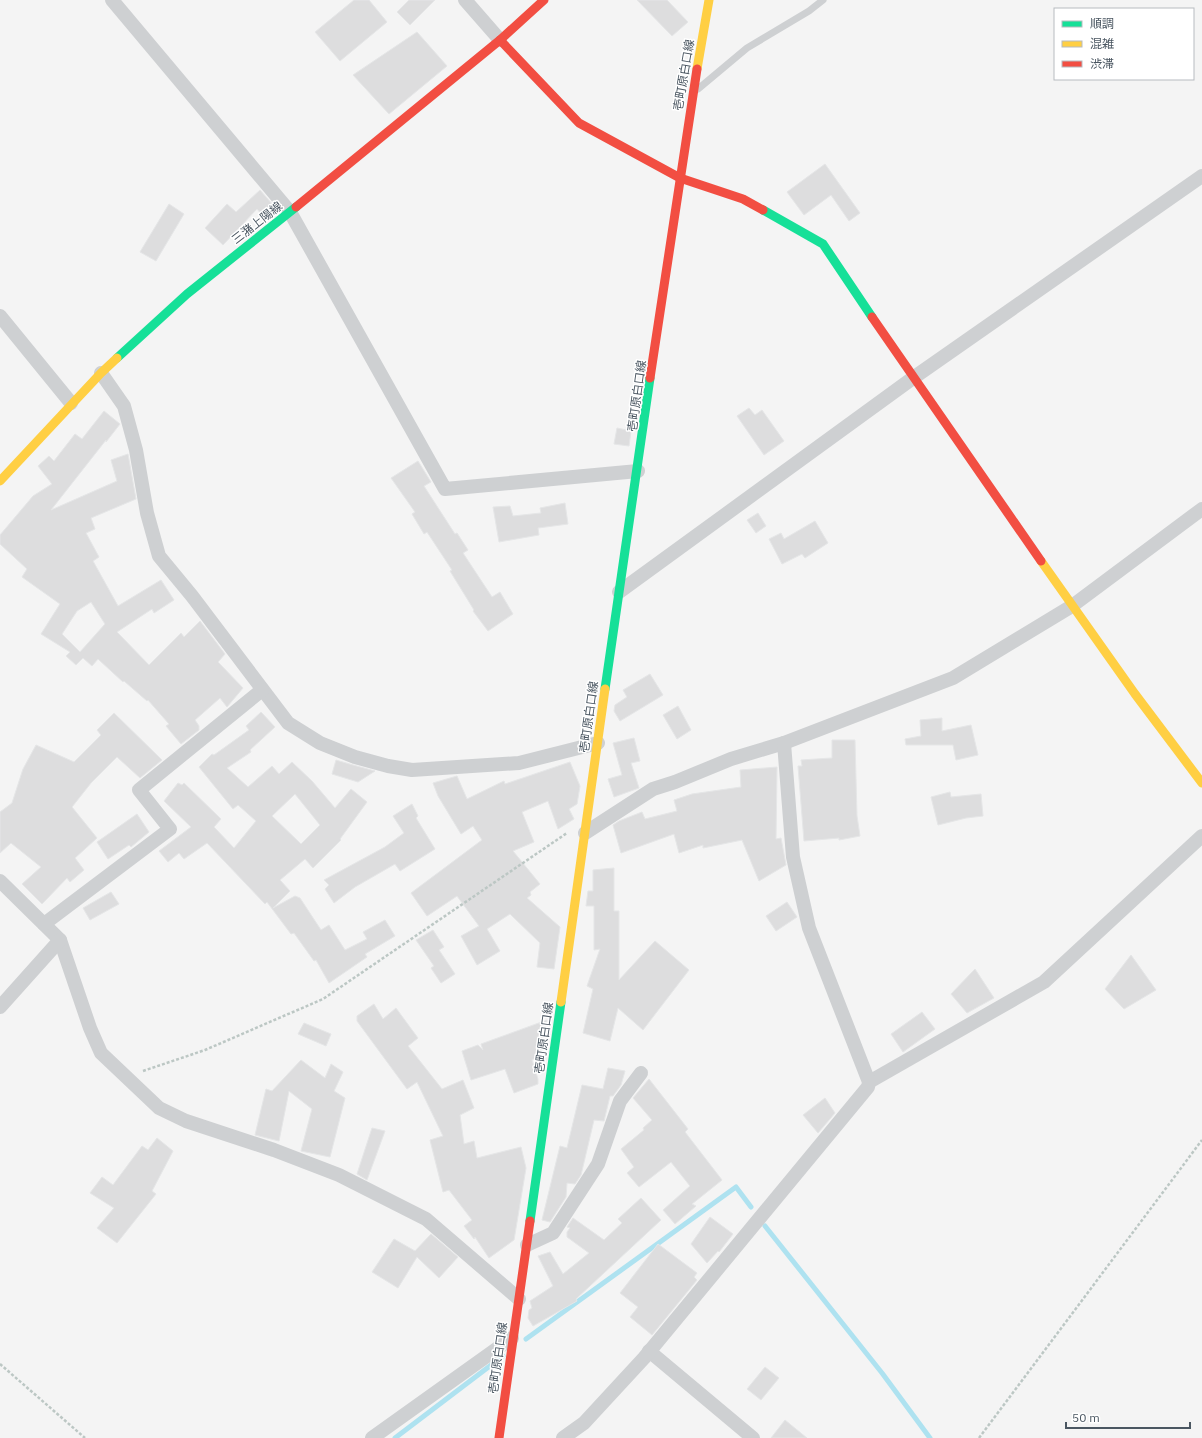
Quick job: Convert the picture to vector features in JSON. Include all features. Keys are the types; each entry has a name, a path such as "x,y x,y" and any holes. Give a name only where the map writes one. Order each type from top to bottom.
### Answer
{"main road":[{"name":"三潴上陽線","path":"0,481 71,403 101,373 187,294 290,212 500,40 544,0"},
{"name":"壱町原白口線","path":"499,1438 619,592 638,471 692,94 709,0"},
{"path":"500,40 579,122 680,178 743,199 823,244 913,378 1072,606 1135,694 1202,783"}],"street":[{"path":"112,0 290,212 445,489 638,471"},
{"path":"465,0 500,40"},
{"path":"619,592 913,378 1202,176"},
{"path":"0,316 71,403"},
{"path":"101,373 124,406 136,450 147,513 159,556 192,596 288,723 320,743 355,757 388,766 412,770 519,763 598,743"},
{"path":"585,833 653,789 675,782 731,759 784,743 953,678 1072,606 1202,509"},
{"path":"44,924 170,829 138,790 262,690"},
{"path":"563,1438 584,1423 649,1351 868,1088 869,1082 809,928 793,857 784,743"},
{"path":"869,1082 1044,982 1202,836"},
{"path":"0,881 60,940 101,1053 159,1108 186,1121 274,1150 339,1175 426,1219 519,1299"},
{"path":"0,1007 60,940"},
{"path":"527,1244 553,1233 598,1164 620,1101 642,1073"},
{"path":"372,1438 512,1338"},
{"path":"649,1351 753,1438"}],"lane":[{"path":"692,94 747,48 809,11 823,0"}],"path":[{"path":"126,1078 205,1050 323,999 556,841 588,817"},
{"path":"979,1438 1202,1140"},
{"path":"0,1364 85,1438"}],"building":[{"path":"354,0 369,0 387,22 340,61 315,32"},
{"path":"409,0 435,0 410,25 397,12"},
{"path":"637,0 667,0 688,22 672,36"},
{"path":"417,32 447,66 389,114 353,75"},
{"path":"825,164 860,213 849,221 831,195 804,215 787,192"},
{"path":"260,190 273,205 262,215 257,209 223,245 205,228 227,204 236,212"},
{"path":"169,204 184,214 156,261 140,252"},
{"path":"749,408 755,415 762,410 784,441 764,455 737,416"},
{"path":"104,411 120,424 51,510 117,481 111,460 128,454 136,499 91,518 95,529 86,533 99,557 93,561 118,606 161,580 174,600 154,613 152,609 117,632 149,665 181,633 184,637 200,621 225,654 218,662 243,688 227,707 220,698 195,720 199,726 199,730 181,744 166,726 169,724 148,700 147,701 124,681 123,682 98,659 92,666 83,658 76,665 66,656 70,652 41,634 60,604 22,577 27,569 0,544 0,535 33,496 52,484 38,466 49,456 54,461 75,434 82,439","holes":["91,602 105,624 80,652 62,634 77,611"]},
{"path":"617,428 631,431 629,446 614,444"},
{"path":"418,461 431,482 424,486 455,534 457,533 468,550 463,553 492,597 500,592 513,614 488,631 473,611 474,610 450,571 452,570 427,532 424,534 412,514 415,512 391,478"},
{"path":"565,503 568,524 538,528 539,535 499,542 493,507 510,506 513,516 541,513 540,508"},
{"path":"758,513 766,526 756,533 747,520"},
{"path":"815,521 828,543 805,558 802,554 782,564 769,539 781,533 784,539"},
{"path":"650,674 663,695 620,721 614,711 615,705 627,697 623,690"},
{"path":"678,706 691,730 677,739 663,715"},
{"path":"261,712 275,727 250,750 251,752 227,768 248,787 272,766 279,774 292,762 312,781 335,808 351,789 367,802 340,839 341,840 313,868 305,859 280,880 290,891 273,908 295,896 300,898 321,930 329,925 345,950 367,939 363,932 385,920 395,936 365,954 367,957 329,983 316,960 314,961 294,933 291,934 267,902 265,904 207,843 184,859 179,853 168,862 159,851 191,827 164,801 178,783 182,785 184,783 221,819 214,827 234,848 256,821 238,805 233,809 199,767 212,754 214,755 249,730 246,726","holes":["295,794 320,825 301,844 272,816"]},
{"path":"114,713 162,760 140,778 117,757 91,783 72,807 97,838 75,858 84,870 70,882 67,878 42,904 22,884 41,867 11,843 0,853 0,812 12,803 23,769 36,745 74,762 101,735 97,730"},
{"path":"942,718 942,731 971,725 978,755 956,760 953,745 906,745 905,739 921,736 920,720"},
{"path":"634,738 640,761 631,763 639,788 614,797 608,779 622,775 613,743"},
{"path":"832,740 855,740 857,816 860,836 839,840 839,838 804,841 798,766 802,766 801,760 832,758"},
{"path":"336,760 375,771 358,782 332,774"},
{"path":"570,762 580,786 577,804 569,809 574,819 558,829 548,801 522,812 534,842 513,851 540,884 530,892 531,895 527,898 560,927 554,969 537,967 540,943 510,914 487,929 500,951 477,965 461,936 479,926 457,896 427,916 411,893 482,840 473,826 461,834 438,796 433,783 457,776 467,799 504,781 505,784"},
{"path":"777,767 776,839 781,838 786,865 759,881 742,840 703,848 703,845 679,853 674,834 621,853 613,825 619,821 642,812 645,819 677,811 674,800 692,794 741,787 740,770"},
{"path":"950,792 951,797 981,794 983,816 966,818 938,825 931,797"},
{"path":"412,804 418,816 416,818 435,849 400,871 395,864 355,887 334,903 325,889 329,885 324,880 385,847 404,833 393,816"},
{"path":"137,814 149,832 131,847 129,845 108,859 97,842"},
{"path":"614,868 614,911 619,911 619,980 655,941 689,970 643,1030 618,1008 610,1041 583,1033 593,989 587,986 600,949 594,950 594,906 586,906 588,891 593,891 593,870"},
{"path":"111,892 119,904 90,920 83,908"},
{"path":"787,902 797,917 776,931 766,916"},
{"path":"433,930 444,947 439,950 455,974 441,983 431,968 434,966 416,940"},
{"path":"1131,955 1156,990 1124,1009 1105,989"},
{"path":"975,969 994,998 967,1013 951,994"},
{"path":"374,1004 383,1019 396,1008 418,1038 408,1046 442,1089 463,1080 474,1108 460,1115 464,1144 474,1141 477,1158 521,1147 526,1168 514,1240 489,1258 475,1237 474,1239 464,1226 472,1220 449,1190 443,1192 430,1140 443,1136 417,1082 407,1089 357,1021 357,1016"},
{"path":"922,1012 935,1029 903,1052 891,1034"},
{"path":"547,1020 541,1057 532,1060 538,1079 538,1084 514,1093 505,1069 471,1080 462,1051 478,1045 483,1050 481,1044"},
{"path":"304,1023 331,1034 326,1046 298,1034"},
{"path":"301,1060 325,1078 331,1064 343,1072 334,1091 345,1098 330,1157 301,1151 312,1109 289,1091 279,1141 255,1135 266,1089 272,1091"},
{"path":"608,1068 625,1071 621,1085 613,1096 610,1096 604,1121 594,1120 581,1175 575,1184 567,1183 566,1197 550,1222 542,1220 560,1146 567,1148 582,1085 603,1089"},
{"path":"649,1079 688,1129 685,1132 722,1180 692,1204 696,1206 675,1224 663,1210 690,1186 671,1162 639,1187 627,1173 634,1167 621,1149 644,1130 643,1128 652,1120 633,1098"},
{"path":"825,1098 835,1113 818,1133 803,1115"},
{"path":"372,1128 385,1131 367,1180 357,1174"},
{"path":"157,1138 173,1151 152,1191 156,1194 117,1243 97,1228 114,1208 90,1193 102,1177 113,1185 142,1146 148,1150"},
{"path":"641,1198 661,1220 576,1299 577,1301 533,1326 528,1318 529,1310 532,1308 530,1301 553,1286 538,1256 550,1252 563,1274 589,1253 567,1237 567,1232 570,1228 567,1227 573,1218 604,1240 622,1223 618,1219"},
{"path":"710,1217 733,1234 719,1252 718,1251 707,1263 691,1244"},
{"path":"431,1234 458,1257 439,1278 417,1257 398,1288 372,1272 394,1239 415,1251"},
{"path":"658,1244 697,1273 694,1277 697,1280 652,1335 630,1317 638,1307 620,1293"},
{"path":"765,1367 779,1378 761,1400 747,1389"},
{"path":"785,1420 807,1438 771,1438"}],"waterway":[{"path":"526,1339 736,1187 751,1207"},
{"path":"765,1226 882,1373 930,1438"},
{"path":"395,1438 503,1356"}],"traffic: fast":[{"path":"117,358 187,294 296,207"},
{"path":"763,210 823,244 872,317"},
{"path":"605,689 650,378"},
{"path":"530,1221 561,1002"}],"traffic: slow":[{"path":"697,69 709,0"},
{"path":"0,481 101,373 117,358"},
{"path":"1041,561 1135,694 1202,783"},
{"path":"561,1002 605,689"}],"traffic: jam":[{"path":"296,207 500,40 544,0"},
{"path":"500,40 579,123 680,178 743,199 763,210"},
{"path":"650,378 697,69"},
{"path":"872,317 1041,561"},
{"path":"499,1438 530,1221"}]}
